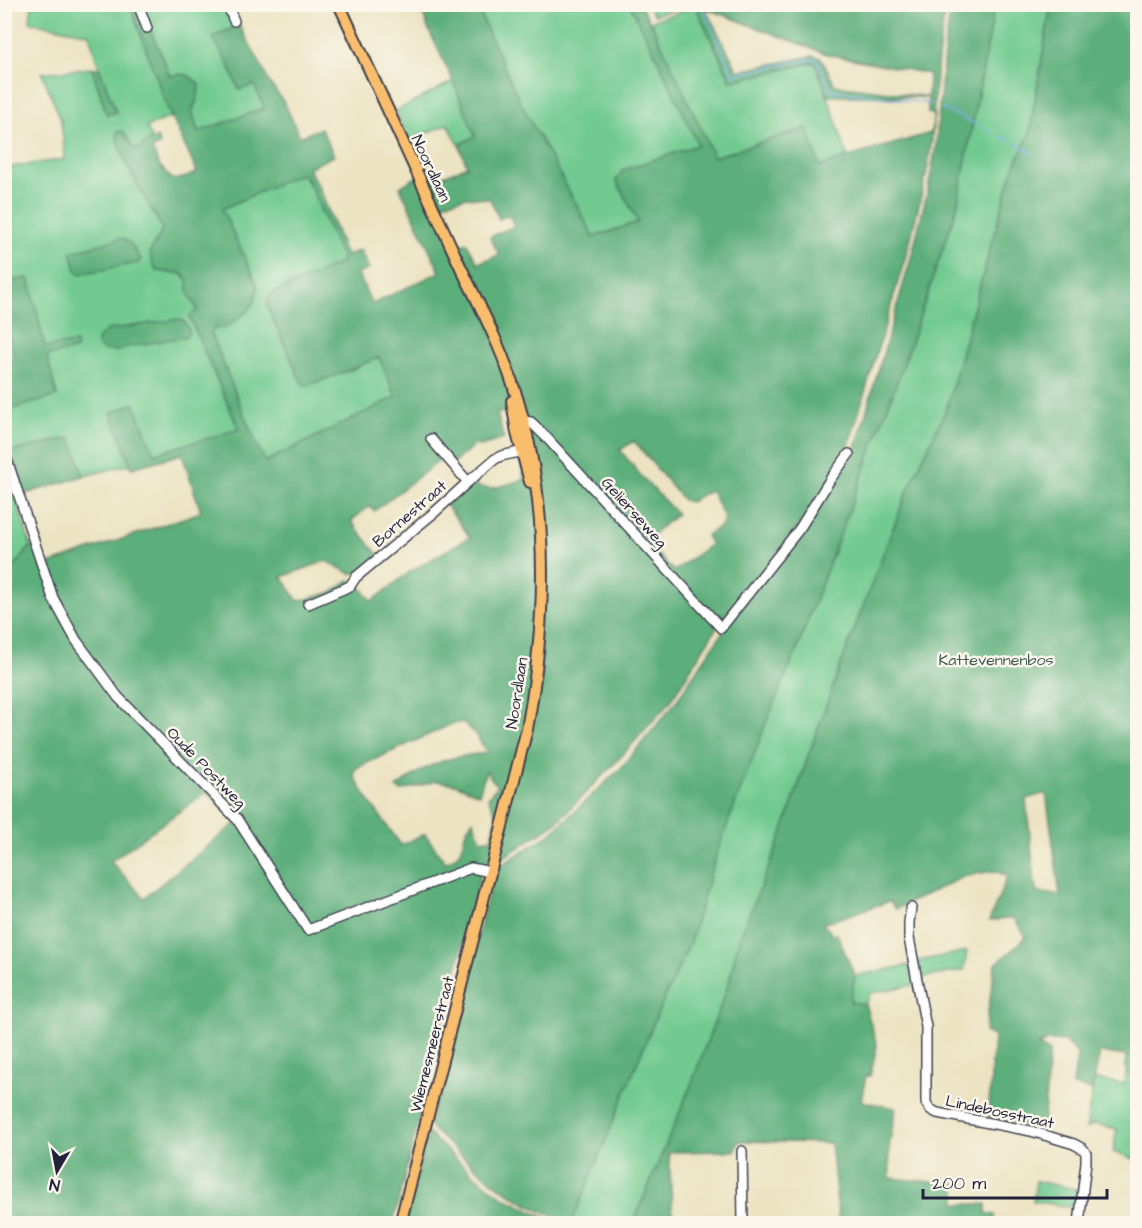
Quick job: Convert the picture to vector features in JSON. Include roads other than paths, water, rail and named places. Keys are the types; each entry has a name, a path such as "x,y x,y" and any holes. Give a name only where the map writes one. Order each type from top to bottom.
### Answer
{"main road":[{"name":"Noordlaan","path":"339,4 480,305 511,377 523,421 529,477 538,514 541,548 542,597 537,669 526,729 491,872"},
{"name":"Noordlaan","path":"496,344 526,450"},
{"name":"Wiemesmeerstraat","path":"400,1224 491,872"}],"street":[{"path":"138,4 147,28"},
{"path":"227,4 234,21"},
{"name":"Gelierseweg","path":"523,421 531,422 546,437 721,628 800,528 849,454"},
{"path":"431,439 468,482"},
{"name":"Bornestraat","path":"308,604 350,586 356,577 495,459 526,450"},
{"name":"Oude Postweg","path":"4,451 53,598 76,640 118,697 237,819 308,930 471,868 491,872"},
{"name":"Lindebosstraat","path":"911,908 909,938 926,1028 926,1103 936,1113 1030,1131 1074,1144 1083,1149 1086,1153 1086,1162 1079,1224"},
{"path":"742,1151 743,1224"}],"waterway":[{"path":"704,9 733,75 811,59 817,60 830,90 933,104"},
{"path":"941,108 980,126"},
{"path":"985,129 991,132"},
{"path":"1000,136 1010,141"},
{"path":"1016,144 1034,154"}],"park label":[{"name":"Kattevennenbos","path":"996,659"}]}
